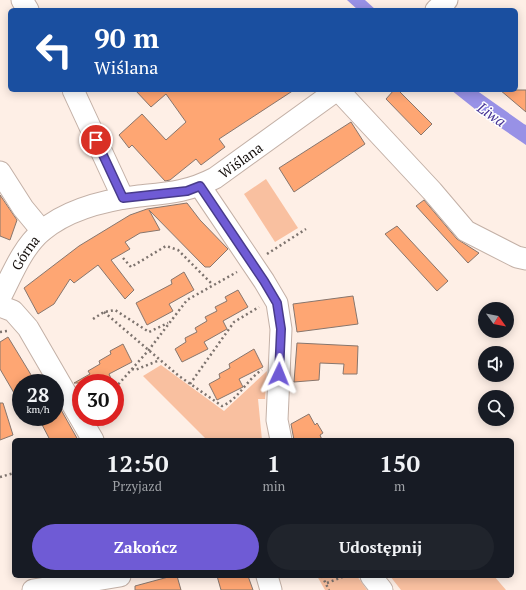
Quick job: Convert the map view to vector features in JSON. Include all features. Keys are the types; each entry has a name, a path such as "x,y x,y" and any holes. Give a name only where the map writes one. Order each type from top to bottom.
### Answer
{"street":[{"path":"438,8 447,0"},
{"path":"74,92 123,198"},
{"name":"Wiślana","path":"42,231 58,221 90,206 123,198 187,191 200,186 215,178 334,92"},
{"path":"339,92 432,191 466,231 517,257 526,258"},
{"path":"0,172 23,208 42,231"},
{"path":"200,186 277,303 281,329 277,420 281,438"},
{"name":"Górna","path":"0,298 28,247 42,231"},
{"path":"0,306 13,311 28,328 92,438"},
{"path":"33,590 107,578"},
{"path":"119,578 121,590"},
{"path":"268,578 272,590"},
{"path":"373,578 382,590"}],"path":[{"path":"124,378 148,351 187,300 252,263 306,229"},
{"path":"123,258 131,267 166,246 178,250 213,285"},
{"path":"190,384 234,322 260,307"},
{"path":"93,318 104,312 116,310 149,332 168,323"},
{"path":"104,312 148,351 190,384 222,406 239,392 254,375 261,371"},
{"path":"132,369 134,370 160,360"},
{"path":"0,477 12,474"},
{"path":"323,578 330,590"},
{"path":"327,583 340,578"}],"shaded area":[{"path":"266,179 298,228 275,242 244,194"},
{"path":"161,365 224,411 267,371 265,399 258,399 262,438 205,438 143,376"},
{"path":"318,578 358,578 367,590 325,590"},
{"path":"392,578 496,578 506,590 401,590"}],"water":[{"path":"347,0 365,0 374,8 356,8"},
{"name":"Liwa","path":"454,92 479,92 526,125 526,145 485,117"}],"building":[{"path":"518,90 526,90 526,112 502,92 518,92"},
{"path":"137,92 291,92 219,139 225,147 201,165 196,159 170,180 165,181 132,145 129,148 119,135 142,114 166,140 186,122 166,94 151,107"},
{"path":"392,92 400,92 432,124 421,135 386,99"},
{"path":"351,122 365,144 294,192 279,168"},
{"path":"0,195 17,220 10,240 0,236"},
{"path":"424,200 457,239 479,253 468,263 416,206"},
{"path":"187,203 200,220 228,249 210,267 205,267 149,210 160,230 140,233 125,242 130,249 111,260 134,290 125,299 98,265 74,283 70,279 54,304 38,314 24,288 79,246 130,215 147,209"},
{"path":"397,226 448,281 437,291 385,234"},
{"path":"184,272 194,290 169,304 173,311 147,325 136,303 172,284 171,280"},
{"path":"238,290 248,307 223,321 227,329 204,342 208,349 182,362 175,349 186,342 185,338 197,332 195,328 207,321 205,317 217,311 215,307 227,301 225,297"},
{"path":"353,296 358,324 297,332 293,304"},
{"path":"8,337 31,374 12,374 12,390 0,369 0,342"},
{"path":"297,343 358,346 357,374 343,374 344,364 320,363 319,380 294,382"},
{"path":"123,344 132,362 109,374 90,374 88,371 100,364 99,361 111,354 110,351"},
{"path":"254,349 263,367 239,379 243,387 217,400 209,384 220,378 219,374 230,368 229,364"},
{"path":"0,403 3,403 13,435 0,440"},
{"path":"309,414 315,425 317,423 323,433 320,435 321,438 294,438 291,424"},
{"path":"64,415 77,438 49,438 43,426 64,426"},
{"path":"165,578 178,578 181,590 135,590 135,586"},
{"path":"218,578 249,578 253,590 221,590"}],"route":[{"path":"96,140 123,198 187,191 200,186 264,281 277,303 281,329 279,374"}]}
